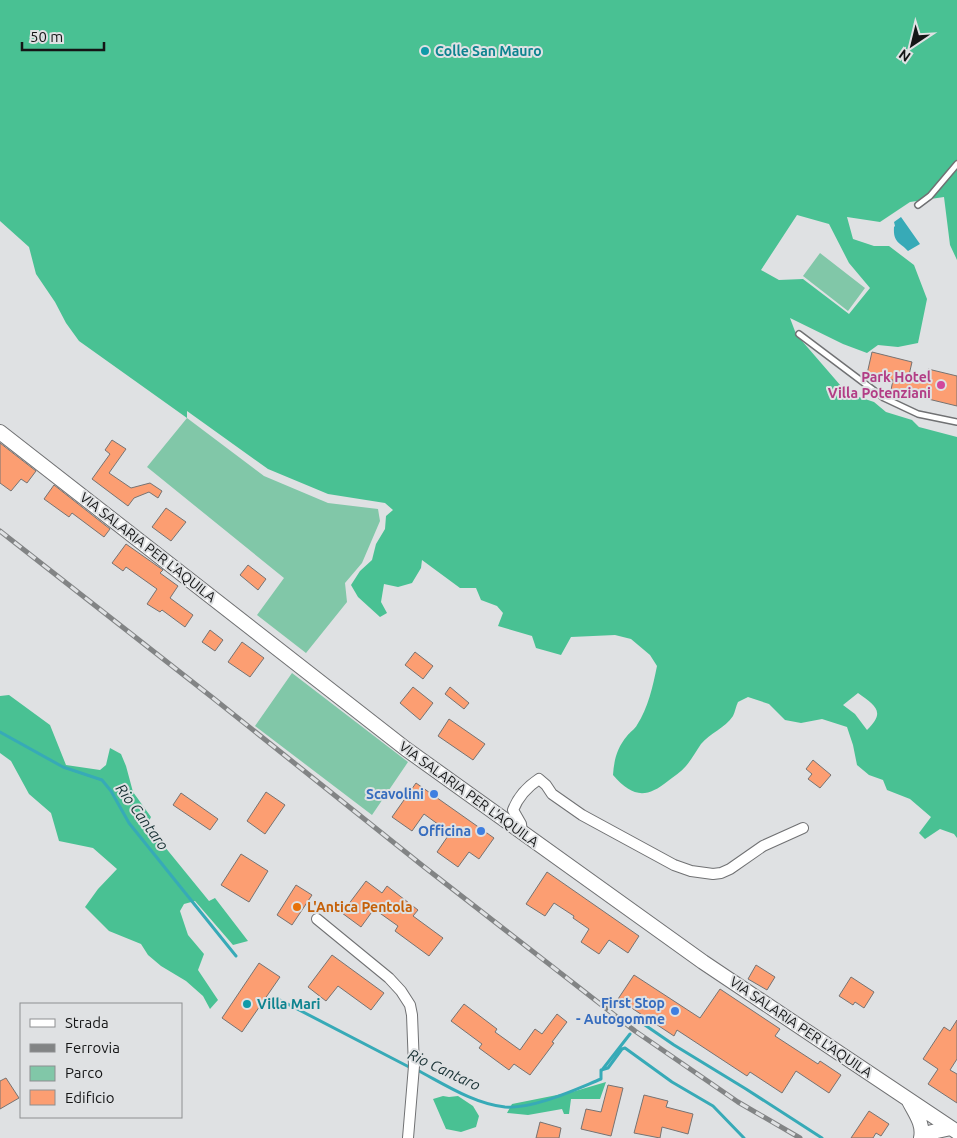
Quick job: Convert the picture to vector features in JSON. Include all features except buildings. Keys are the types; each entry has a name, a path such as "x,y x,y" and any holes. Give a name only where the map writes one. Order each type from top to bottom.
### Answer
{"main road":[{"name":"VIA SALARIA PER L'AQUILA","path":"0,432 406,749 703,962 908,1098 951,1133"},
{"path":"908,1098 920,1122 921,1138"},
{"path":"921,1138 932,1132 951,1133"}],"street":[{"path":"522,833 521,824 513,810 519,798 530,785 539,780 546,785 552,794 582,815 674,865 691,871 713,874 721,873 730,869 763,846 803,828"},
{"path":"317,919 389,978 401,991 410,1006 414,1066 408,1138"}],"lane":[{"path":"918,205 930,196 957,164"},
{"path":"799,334 884,398 918,414 957,422"}],"green space":[{"path":"0,0 957,0 957,260 950,245 944,197 910,202 880,222 847,217 853,239 874,246 889,246 914,265 927,299 918,343 898,347 878,345 867,353 843,344 790,318 796,334 847,393 874,402 886,412 912,420 919,427 957,437 957,838 954,834 940,829 925,839 919,833 931,817 910,799 887,790 883,780 869,775 857,765 847,727 822,719 801,723 785,720 769,704 748,697 738,702 730,720 701,744 680,772 653,791 639,793 627,788 613,775 614,764 621,745 637,725 650,697 657,666 650,655 631,639 615,635 571,637 561,655 536,648 532,636 498,626 503,613 497,606 481,600 476,588 460,588 422,560 421,568 412,583 398,587 384,584 381,602 387,613 380,617 358,597 351,585 360,571 372,560 376,544 385,529 386,516 393,510 385,503 328,494 268,469 187,411 187,418 79,341 36,274 29,247 0,221","holes":["797,215 829,224 849,263 870,288 849,314 803,279 779,280 761,270","858,693 873,705 877,713 876,718 867,730 855,714 843,705"]},
{"path":"820,253 865,288 848,311 803,276"},
{"path":"187,418 264,476 328,503 378,509 380,521 362,563 345,583 347,602 306,653 257,615 284,578 147,467"},
{"path":"292,673 408,762 372,815 255,726"},
{"path":"9,695 50,725 66,765 100,770 106,765 110,748 121,754 133,792 151,817 147,825 209,901 215,898 248,941 233,945 195,901 184,904 180,911 188,935 204,954 198,970 218,1000 210,1009 203,996 186,981 161,966 148,955 141,944 109,931 85,907 98,889 117,869 93,848 59,841 51,813 29,794 11,761 0,753 0,696"},
{"path":"606,1082 600,1099 571,1099 569,1114 564,1114 562,1109 528,1115 507,1113 512,1104 572,1092"},
{"path":"443,1096 458,1096 473,1106 479,1116 476,1127 461,1132 446,1129 433,1099"}],"water":[{"path":"901,217 920,244 908,251 898,242 894,232 894,222"}],"waterway":[{"name":"Rio Cantaro","path":"0,732 63,767 102,780 111,791 129,823 236,956"},
{"name":"Rio Cantaro","path":"278,999 411,1068"},
{"name":"Rio Cantaro","path":"638,1022 822,1138"},
{"name":"Rio Cantaro","path":"602,1070 630,1034"},
{"name":"Rio Cantaro","path":"417,1070 471,1098 493,1105 516,1107 554,1098 601,1079 601,1070 608,1068 622,1049 625,1048 672,1082 713,1106 744,1138"}],"railway":[{"path":"0,531 423,866 635,1031 738,1102 800,1138"}],"place":[{"name":"Colle San Mauro","path":"425,51"},
{"name":"Park Hotel Villa Potenziani","path":"941,385"},
{"name":"Scavolini","path":"434,794"},
{"name":"Officina","path":"481,831"},
{"name":"L'Antica Pentola","path":"297,907"},
{"name":"Villa Mari","path":"247,1004"},
{"name":"First Stop - Autogomme","path":"675,1011"}]}
